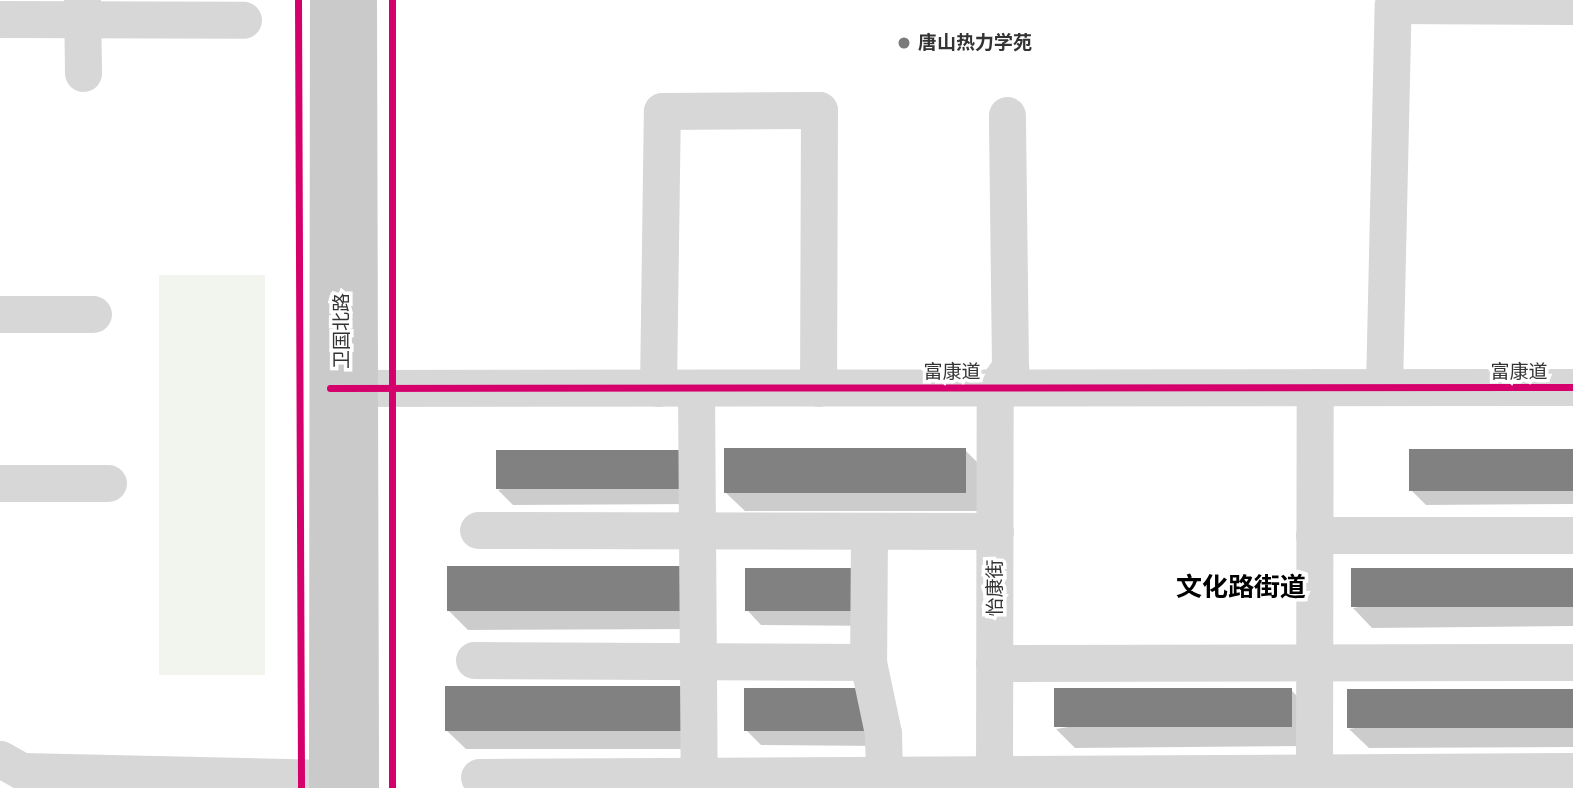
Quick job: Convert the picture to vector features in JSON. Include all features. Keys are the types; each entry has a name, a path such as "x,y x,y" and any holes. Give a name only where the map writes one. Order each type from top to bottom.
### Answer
{"main road":[{"name":"卫国北路","path":"329,0 344,388"},
{"name":"卫国北路","path":"339,785 344,388 358,0"}],"street":[{"path":"1384,387 1393,5 1573,6"},
{"path":"0,19 82,10 243,20"},
{"path":"82,10 83,73"},
{"path":"658,388 662,111 818,110 818,388"},
{"path":"995,388 1010,367 1007,116"},
{"path":"0,314 93,314"},
{"path":"1314,780 1315,387"},
{"name":"富康道","path":"344,388 1573,387"},
{"path":"696,388 699,782"},
{"name":"怡康街","path":"994,781 995,388"},
{"path":"0,483 108,483"},
{"path":"478,530 995,531"},
{"path":"869,531 868,662 883,733 884,775"},
{"path":"1314,535 1573,535"},
{"path":"474,660 868,662"},
{"path":"994,663 1573,662"},
{"path":"0,759 22,771 339,785"},
{"path":"480,777 699,782 884,775 994,781 1314,780 1573,771"}],"shaded area":[{"path":"159,275 265,275 265,675 159,675"}],"building":[{"path":"724,448 966,448 966,493 724,493"},
{"path":"1409,449 1573,449 1573,491 1409,491"},
{"path":"496,450 682,450 682,489 496,489"},
{"path":"447,566 685,566 685,611 447,611"},
{"path":"745,568 869,568 869,611 745,611"},
{"path":"1351,568 1573,568 1573,607 1351,607"},
{"path":"445,686 683,686 683,731 445,731"},
{"path":"744,688 869,688 869,731 744,731"},
{"path":"1054,688 1292,688 1292,727 1054,727"},
{"path":"1347,689 1573,689 1573,728 1347,728"}],"cycle path":[{"path":"298,0 301,788"},
{"path":"392,0 392,788"},
{"path":"330,388 1573,387"}],"place":[{"name":"唐山热力学苑","path":"904,43"}],"district":[{"name":"文化路街道","path":"1241,587"}]}
